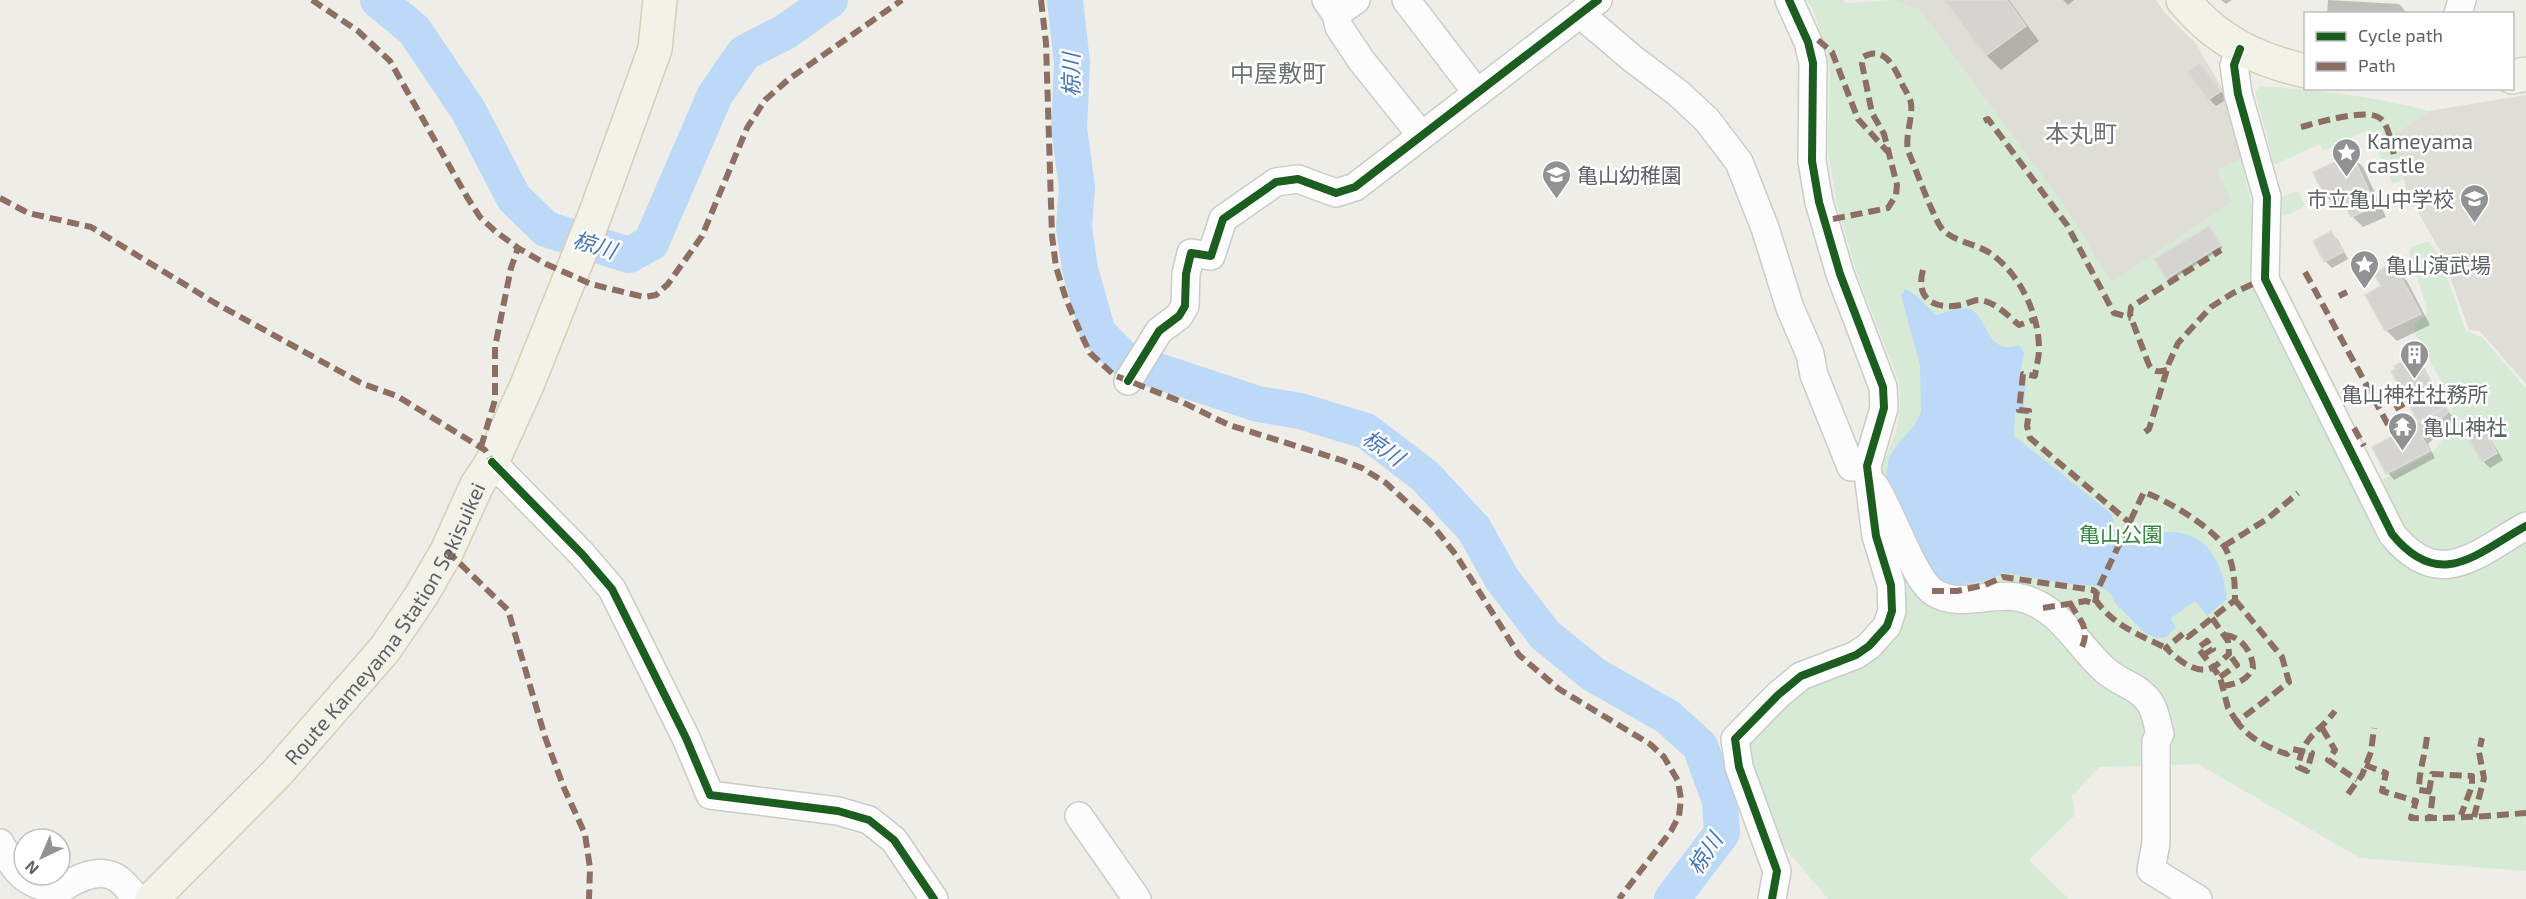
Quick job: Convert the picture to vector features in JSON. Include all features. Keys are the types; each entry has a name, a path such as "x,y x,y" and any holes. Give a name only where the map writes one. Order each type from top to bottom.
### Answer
{"main road":[{"name":"Route Kameyama Station Sekisuikei","path":"152,899 277,773 385,650 441,560 477,486 492,462 527,385 595,215 655,49 660,0"},
{"path":"2183,0 2210,27 2240,49 2264,60 2304,70"}],"street":[{"path":"1406,0 1477,93"},
{"path":"1772,899 1777,871 1740,767 1735,739 1778,695 1802,676 1856,655 1869,646 1887,626 1892,612 1893,598 1876,536 1868,472 1884,408 1883,387 1840,274 1819,202 1812,161 1813,63 1802,25 1789,0"},
{"path":"1339,5 1339,27 1361,60 1421,135"},
{"path":"1128,380 1159,331 1179,316 1185,306 1186,274 1191,253 1211,256 1223,219 1276,182 1298,179 1336,193 1355,187 1589,7 1707,120 1739,162 1765,228 1790,308 1810,354 1815,375 1851,467 1868,472 1885,502 1917,571 1932,591 1952,599 2018,597 2043,608 2057,617 2073,633 2090,656 2109,674 2137,689 2150,702 2160,734 2156,741 2156,843 2151,870 2198,899"},
{"path":"2240,49 2234,65 2238,94 2267,197 2265,279 2392,534 2402,547 2418,558 2441,564 2456,564 2472,560 2526,526"},
{"path":"492,462 582,554 612,590 686,738 710,795 838,811 869,820 894,840 934,899"},
{"path":"1079,816 1137,899"},
{"path":"0,843 15,871 35,886 58,891 74,879 91,874 113,876 138,899"}],"shaded area":[{"path":"1891,0 2156,0 2163,11 2196,44 2224,92 2241,159 2217,170 2233,202 2111,283 2068,211 1919,9"},
{"name":"市立亀山中学校","path":"2526,95 2526,384 2480,331 2469,330 2442,254 2407,193 2395,134 2429,111"}],"green space":[{"name":"亀山公園","path":"1807,0 1842,0 1847,3 1891,0 1919,9 2068,211 2111,283 2232,202 2217,170 2241,159 2254,215 2253,276 2380,545 2446,576 2526,540 2526,871 2360,858 2198,764 2099,767 2072,796 2075,815 2029,860 2069,899 1828,899 1773,833 1746,767 1745,740 1780,702 1882,643 1879,509 1883,464 1896,432 1900,407 1899,382 1858,277 1837,206 1828,151 1830,74 1827,54 1814,12"},
{"path":"2260,86 2303,89 2387,101 2429,111 2396,134 2404,179 2393,184 2368,130 2323,151 2320,144 2274,165 2255,92"},
{"path":"2298,191 2305,206 2283,215 2282,197"},
{"path":"2428,241 2439,255 2466,331 2482,337 2526,389 2526,514 2481,544 2464,551 2440,551 2419,542 2402,527 2384,494 2383,479 2436,449 2449,423 2452,410 2453,404 2414,331 2415,323 2426,315 2427,309 2409,252 2412,247"}],"water":[{"path":"1906,289 1917,296 1936,315 1957,309 1969,309 1980,318 1993,340 2008,347 2019,345 2024,353 2020,377 2026,379 2023,414 2015,413 2014,436 2112,514 2116,537 2128,542 2174,532 2187,534 2197,539 2206,546 2218,565 2227,599 2207,616 2195,601 2171,618 2176,628 2166,637 2157,638 2145,633 2114,602 2111,594 2096,586 2061,583 2005,573 1981,582 1943,586 1925,570 1884,492 1889,457 1914,426 1921,412 1920,365 1901,295"}],"building":[{"path":"1944,0 2007,0 2026,26 1985,56"},
{"path":"2200,63 2221,91 2208,100 2187,72"},
{"path":"2352,154 2376,206 2351,217 2338,190 2324,196 2313,172"},
{"path":"2209,226 2221,245 2166,279 2154,259"},
{"path":"2331,231 2343,252 2324,262 2313,241"},
{"path":"2391,264 2394,270 2396,268 2421,314 2385,331 2365,295 2381,286 2374,274"},
{"name":"亀山神社社務所","path":"2416,355 2444,407 2418,422 2391,371 2396,369 2394,366"},
{"name":"亀山神社","path":"2446,407 2449,411 2422,437 2430,451 2386,474 2372,447"},
{"path":"2480,423 2497,453 2482,462 2464,433"}],"waterway":[{"name":"椋川","path":"378,0 414,30 468,110 514,198 546,229 629,255 651,243 715,95 744,53 785,32 830,0"},
{"name":"椋川","path":"1065,0 1072,63 1069,128 1077,187 1074,227 1080,269 1098,333 1125,360 1258,404 1300,411 1366,431 1425,476 1474,529 1502,579 1545,635 1593,674 1668,717 1700,746 1720,801 1722,833 1672,899"}],"marked path":[{"path":"312,0 358,31 390,61 467,197 480,217 495,231 546,264 591,284 644,297 656,295 668,284 702,236 747,128 765,100 789,79 902,0"},
{"path":"1041,0 1046,43 1052,236 1056,267 1066,299 1090,353 1114,375 1182,402 1229,425 1362,468 1386,483 1433,526 1456,555 1519,655 1559,689 1650,744 1664,757 1678,781 1681,799 1679,816 1671,831 1619,899"},
{"path":"1818,40 1832,52 1858,119 1888,152"},
{"path":"1833,219 1888,208 1896,195 1897,185 1884,134 1872,113 1862,64 1863,57 1878,54 1893,66 1910,99 1908,151 1940,226 1949,235 1990,253 2000,261 2018,283 2031,308 2038,335 2039,356 2035,376 2023,374 2019,410 2029,411 2027,426 2030,438 2131,524"},
{"path":"2301,127 2356,115 2376,116 2387,128 2395,160"},
{"path":"1984,121 1988,119 2067,225 2114,313 2131,318"},
{"path":"0,198 28,213 91,227 215,303 363,384 397,396 485,450 492,462"},
{"path":"481,447 495,400 495,347 511,268 518,248"},
{"path":"2167,370 2157,371 2149,365 2130,315 2131,307 2221,250"},
{"path":"1923,270 1921,280 1924,295 1935,304 1951,306 1979,300 1996,306 2019,325 2033,320"},
{"path":"2305,272 2392,432"},
{"path":"2145,432 2149,429 2169,363 2178,343 2211,307 2257,282"},
{"path":"2339,296 2347,292"},
{"path":"2395,409 2404,404"},
{"path":"2354,428 2364,446"},
{"path":"2043,608 2086,601 2095,604 2097,591 2144,492 2165,501 2198,522 2217,538 2230,559 2235,586 2235,600 2188,637 2184,633 2166,648 2191,667 2203,670 2214,667 2229,654 2228,641 2212,618"},
{"path":"2224,546 2267,519 2298,493"},
{"path":"447,551 508,610 545,737 564,788 585,834 590,868 589,899"},
{"path":"1932,591 1957,591 1985,585 2003,577 2093,590 2097,593"},
{"path":"2095,599 2118,623 2166,648"},
{"path":"2235,600 2282,657 2289,682 2237,722 2242,728 2259,742 2280,752 2287,754 2292,749 2312,753 2307,771 2298,767 2301,756 2304,748 2335,711"},
{"path":"2070,603 2084,629 2082,647"},
{"path":"2223,686 2241,681 2253,668 2251,657 2245,646 2236,638 2225,635"},
{"path":"2203,655 2213,649 2207,641 2198,648 2220,677 2228,708 2237,722"},
{"path":"2220,677 2237,665 2229,654"},
{"path":"2322,728 2335,750 2328,760 2357,780"},
{"path":"2348,794 2362,775 2371,752 2374,728"},
{"path":"2427,737 2419,790 2433,792 2430,818"},
{"path":"2474,817 2484,778 2479,752 2482,738"},
{"path":"2365,765 2386,773 2382,791 2416,801 2411,818 2454,818 2526,813"},
{"path":"2429,792 2432,774 2472,776 2472,786 2461,815"}],"cycle path":[{"path":"1128,381 1159,331 1179,316 1185,306 1186,274 1191,253 1211,256 1223,219 1276,182 1298,179 1336,193 1355,187 1598,0"},
{"path":"1772,899 1777,871 1739,767 1735,739 1778,695 1801,676 1856,655 1869,646 1887,626 1892,611 1891,585 1876,536 1867,466 1884,408 1883,387 1840,274 1819,202 1812,161 1813,63 1808,42 1789,0"},
{"path":"2240,49 2234,65 2238,94 2267,197 2265,279 2392,534 2410,552 2426,561 2443,565 2475,556 2526,526"},
{"path":"492,462 582,554 612,589 686,738 710,795 838,811 869,820 894,840 934,899"}],"place":[{"name":"Kameyama castle","path":"2346,178"},
{"name":"亀山幼稚園","path":"1556,200"},
{"name":"市立亀山中学校","path":"2475,224"},
{"name":"亀山演武場","path":"2365,290"},
{"name":"亀山神社社務所","path":"2415,380"},
{"name":"亀山神社","path":"2402,452"}],"district":[{"name":"中屋敷町","path":"1278,72"},
{"name":"本丸町","path":"2081,132"}]}
